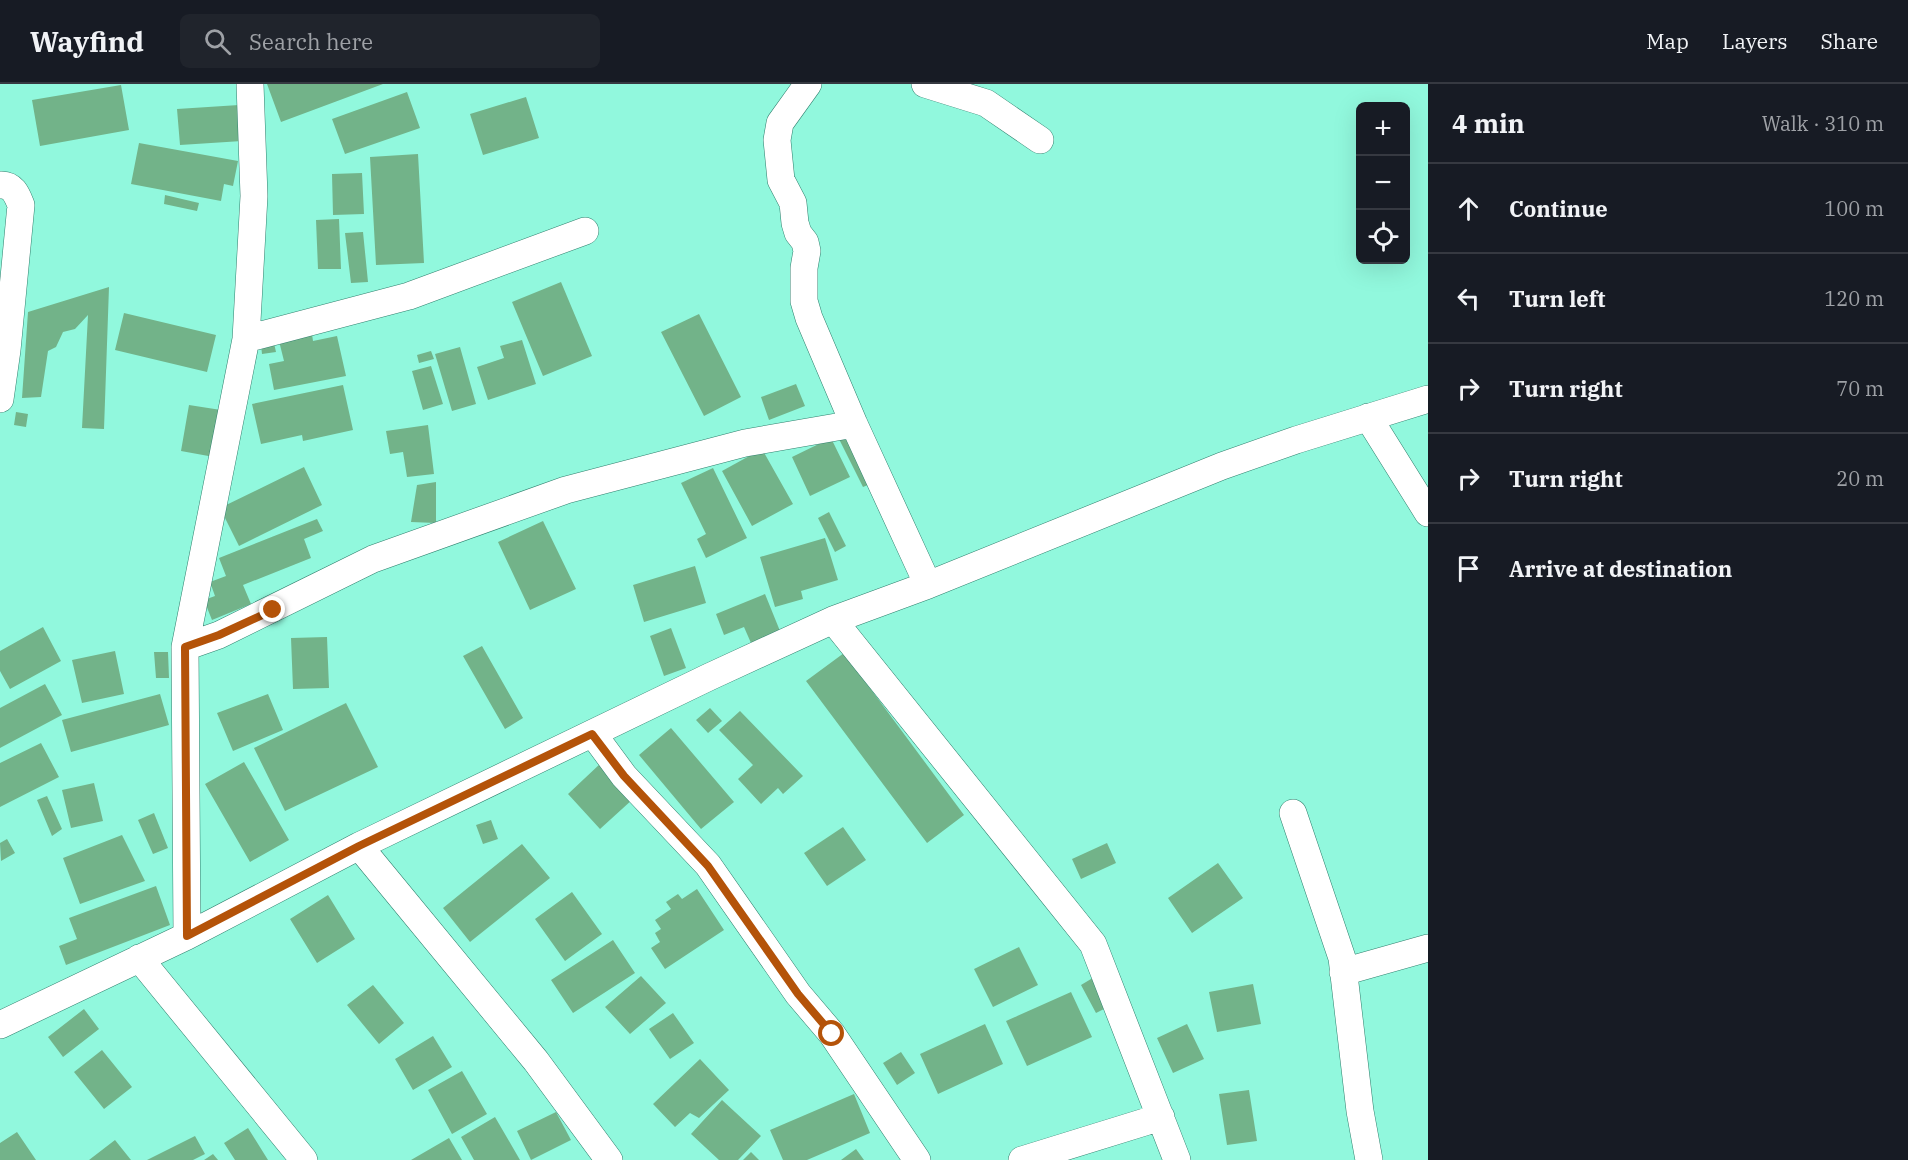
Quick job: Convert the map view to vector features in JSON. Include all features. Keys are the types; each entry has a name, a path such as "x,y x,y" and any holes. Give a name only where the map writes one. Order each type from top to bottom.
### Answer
{"street":[{"path":"187,936 185,647 246,339 254,196 250,84"},
{"path":"808,84 780,123 777,140 781,180 793,203 795,223 807,251 804,268 804,301 854,424 928,585"},
{"path":"925,84 986,103 1040,140"},
{"path":"0,184 5,184 15,191 21,205 0,399"},
{"path":"246,339 409,296 585,231"},
{"path":"0,1025 187,936 359,846 709,677 833,620 928,585 1222,466 1296,440 1428,399"},
{"path":"1368,417 1428,513"},
{"path":"185,647 219,635 373,559 566,490 746,443 854,424"},
{"path":"833,620 1093,944 1177,1160"},
{"path":"592,734 624,776 708,866 798,994 838,1043 917,1160"},
{"path":"1293,813 1342,958 1360,1111 1369,1160"},
{"path":"359,846 536,1061 609,1160"},
{"path":"1343,972 1428,948"},
{"path":"139,958 304,1160"},
{"path":"1022,1160 1161,1117"}],"building":[{"path":"267,84 383,84 281,122"},
{"path":"121,85 129,130 40,146 32,100"},
{"path":"407,92 420,128 345,154 332,119"},
{"path":"526,97 539,138 483,155 470,114"},
{"path":"239,105 242,141 180,145 177,109"},
{"path":"139,143 238,161 233,186 224,184 221,201 131,184"},
{"path":"418,154 424,263 376,265 370,157"},
{"path":"362,173 364,214 333,215 332,174"},
{"path":"165,195 199,203 197,211 164,204"},
{"path":"339,219 341,269 318,269 316,220"},
{"path":"363,232 368,282 351,283 345,233"},
{"path":"561,282 592,356 543,376 512,302"},
{"path":"109,287 104,429 82,428 88,315 75,329 63,332 56,347 48,351 41,397 22,398 28,312"},
{"path":"124,313 216,335 207,372 115,350"},
{"path":"699,314 741,397 704,416 661,332"},
{"path":"312,334 313,341 337,336 346,376 274,390 269,364 284,361 279,341"},
{"path":"522,340 536,384 488,400 477,367 504,358 500,346"},
{"path":"274,343 276,352 262,354 261,345"},
{"path":"460,347 476,404 452,411 435,354"},
{"path":"431,351 434,359 419,363 417,355"},
{"path":"431,366 443,404 423,410 412,371"},
{"path":"796,384 805,406 769,420 761,397"},
{"path":"343,385 353,430 303,441 302,435 261,444 252,404"},
{"path":"189,405 221,410 214,457 181,451"},
{"path":"16,412 28,414 26,427 14,425"},
{"path":"428,425 434,474 407,477 403,452 390,454 386,431"},
{"path":"846,429 873,483 863,487 836,433"},
{"path":"831,438 850,477 810,496 792,457"},
{"path":"762,449 793,504 752,526 722,471"},
{"path":"304,467 322,505 239,546 220,508"},
{"path":"713,468 747,538 706,558 697,539 706,534 681,483"},
{"path":"436,482 436,523 411,522 417,485"},
{"path":"829,512 846,546 835,552 818,518"},
{"path":"317,519 323,531 304,539 311,558 243,585 251,604 212,620 204,600 215,596 210,582 226,576 219,558"},
{"path":"543,521 576,589 530,610 498,542"},
{"path":"825,538 838,580 801,591 803,599 775,607 760,557"},
{"path":"695,566 706,603 644,622 633,585"},
{"path":"765,594 780,631 751,643 744,627 724,635 716,614"},
{"path":"43,627 61,661 10,689 0,671 0,651"},
{"path":"671,628 686,668 664,676 650,636"},
{"path":"327,637 329,688 293,689 291,638"},
{"path":"482,646 523,718 505,729 463,656"},
{"path":"115,651 124,694 82,703 72,660"},
{"path":"154,652 168,652 169,678 156,678"},
{"path":"844,653 964,815 927,843 806,681"},
{"path":"45,684 62,715 0,748 0,708"},
{"path":"160,694 169,725 71,752 62,720"},
{"path":"268,694 283,730 233,751 217,713"},
{"path":"346,703 378,767 285,811 254,748"},
{"path":"710,708 722,721 708,733 696,720"},
{"path":"740,711 803,776 783,794 778,788 761,804 738,779 753,765 719,730"},
{"path":"671,728 734,802 701,829 639,755"},
{"path":"41,743 59,777 0,807 0,763"},
{"path":"244,762 289,840 250,862 205,784"},
{"path":"601,763 633,799 600,829 568,794"},
{"path":"94,783 103,821 71,828 62,790"},
{"path":"47,796 62,829 52,836 37,800"},
{"path":"154,813 168,848 153,854 138,820"},
{"path":"491,820 498,839 483,844 476,825"},
{"path":"843,827 866,860 827,886 804,853"},
{"path":"122,835 145,881 80,904 63,858"},
{"path":"7,839 15,853 1,861 0,843"},
{"path":"1107,843 1116,863 1081,879 1072,859"},
{"path":"522,844 550,878 470,942 443,908"},
{"path":"1218,863 1243,898 1192,933 1168,898"},
{"path":"156,886 170,925 66,965 59,946 77,939 69,918"},
{"path":"697,889 724,930 665,969 651,948 660,942 655,933 661,929 655,920 671,909 666,902 678,894 682,899"},
{"path":"572,892 602,934 565,961 535,919"},
{"path":"328,895 355,939 317,963 290,919"},
{"path":"613,940 635,973 573,1013 551,980"},
{"path":"1019,947 1038,985 993,1007 974,969"},
{"path":"641,976 666,1003 630,1034 605,1007"},
{"path":"1096,976 1112,1005 1096,1013 1081,985"},
{"path":"1253,984 1261,1024 1217,1032 1209,992"},
{"path":"373,985 404,1023 379,1044 347,1005"},
{"path":"1071,992 1092,1037 1027,1066 1006,1021"},
{"path":"84,1009 99,1029 63,1057 48,1037"},
{"path":"673,1013 694,1043 670,1059 649,1029"},
{"path":"985,1024 1003,1064 938,1094 920,1054"},
{"path":"1187,1024 1204,1059 1173,1073 1157,1038"},
{"path":"433,1036 452,1067 413,1090 395,1059"},
{"path":"102,1050 132,1087 104,1109 74,1072"},
{"path":"901,1052 915,1073 897,1085 883,1063"},
{"path":"700,1059 729,1090 699,1118 690,1113 675,1127 653,1104"},
{"path":"462,1071 487,1114 452,1134 428,1090"},
{"path":"1249,1090 1257,1141 1227,1145 1219,1094"},
{"path":"854,1094 870,1133 807,1160 783,1160 770,1130"},
{"path":"722,1100 761,1136 738,1160 719,1160 691,1134"},
{"path":"556,1112 571,1140 531,1160 517,1131"},
{"path":"495,1117 520,1160 474,1160 461,1137"},
{"path":"248,1128 268,1160 235,1160 224,1143"},
{"path":"17,1132 36,1160 0,1160 0,1143"},
{"path":"195,1136 205,1154 193,1160 147,1160"},
{"path":"449,1138 462,1160 411,1160"},
{"path":"115,1140 131,1160 89,1160"},
{"path":"856,1149 864,1160 841,1160"},
{"path":"751,1152 759,1160 743,1160"},
{"path":"213,1154 218,1160 204,1160"}],"route":[{"path":"273,610 219,635 185,647 187,936 359,846 592,734 624,776 708,866 798,994 832,1034"}]}
